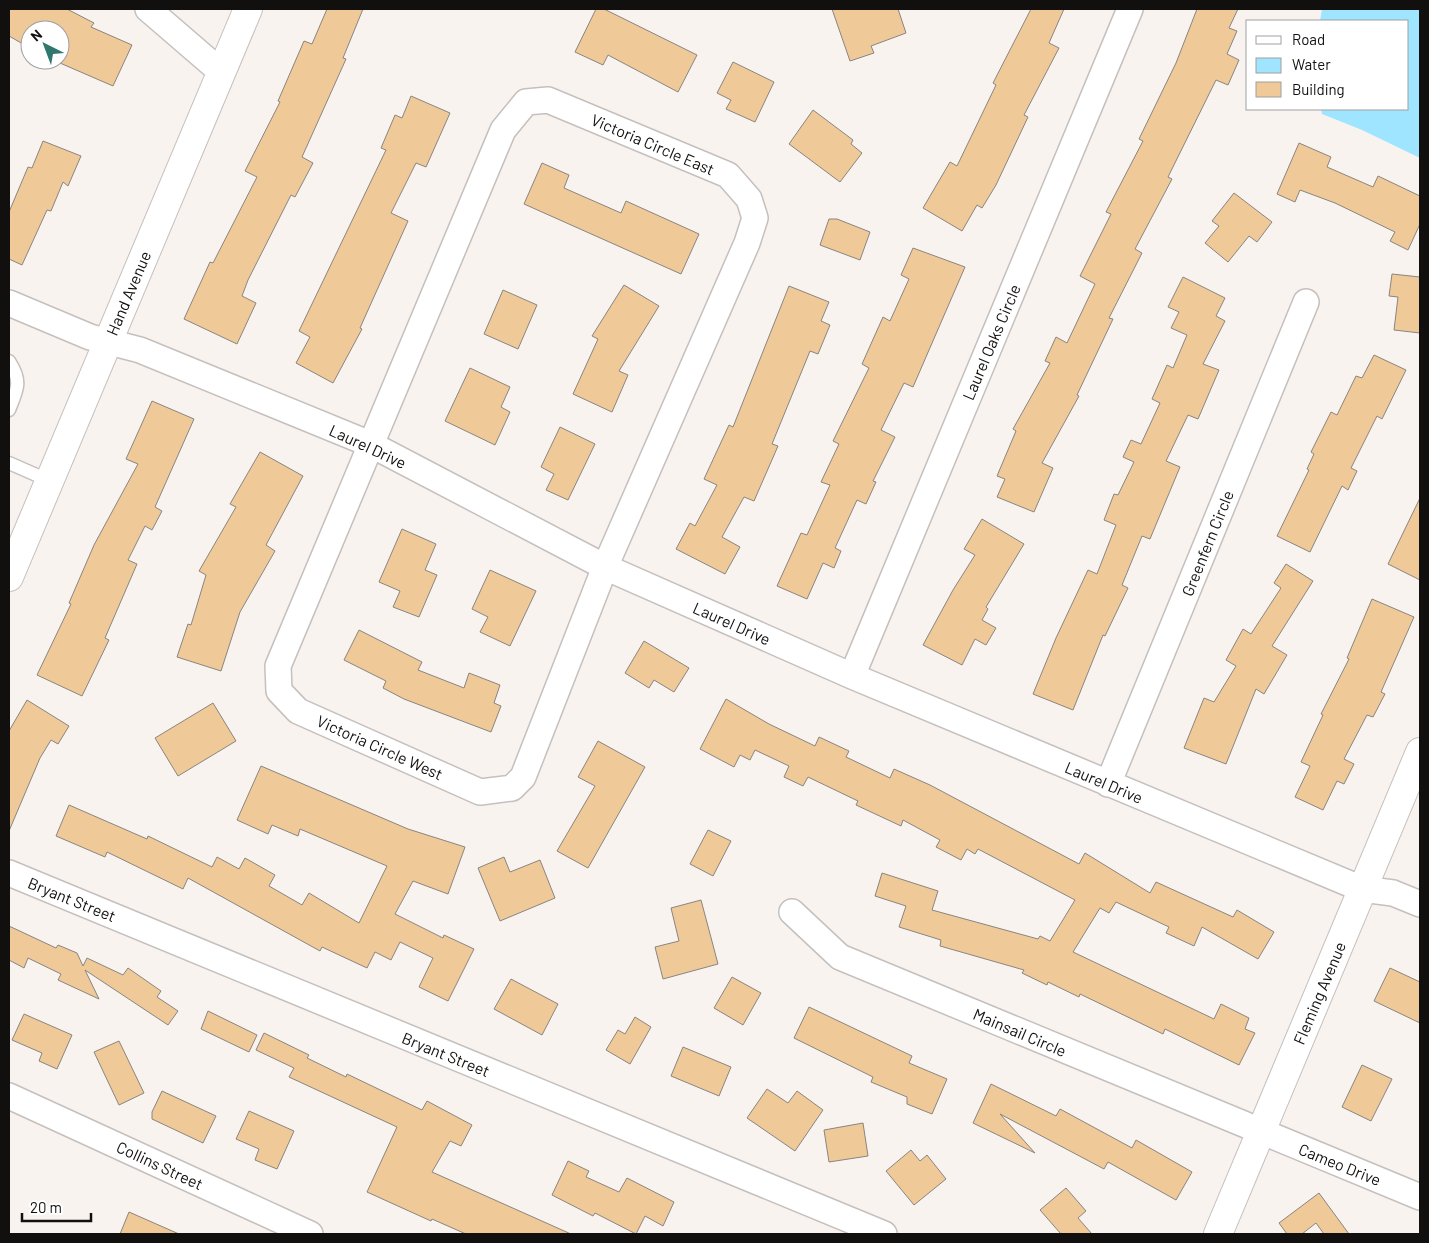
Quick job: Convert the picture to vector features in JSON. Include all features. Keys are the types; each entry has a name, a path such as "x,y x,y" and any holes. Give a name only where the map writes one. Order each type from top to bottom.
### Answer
{"street":[{"path":"148,9 220,71"},
{"name":"Hand Avenue","path":"9,577 220,71 248,9"},
{"name":"Laurel Oaks Circle","path":"852,676 1130,9"},
{"name":"Victoria Circle East","path":"370,444 504,130 526,102 548,100 728,175 750,199 755,218 747,242 605,567"},
{"name":"Greenfern Circle","path":"1108,784 1306,302"},
{"name":"Laurel Drive","path":"9,303 90,337 109,340 140,350 370,444 605,567 852,676 1362,889 1393,893 1420,904"},
{"name":"Victoria Circle West","path":"370,444 278,666 279,690 298,711 480,792 512,788 523,776 605,567"},
{"name":"Fleming Avenue","path":"1218,1234 1420,752"},
{"name":"Bryant Street","path":"9,873 884,1234"},
{"name":"Mainsail Circle","path":"792,912 840,957 1260,1132"},
{"name":"Collins Street","path":"9,1096 310,1234"},
{"name":"Cameo Drive","path":"1260,1132 1420,1197"}],"lane":[{"path":"9,360 16,372 19,387 9,410"},
{"path":"9,463 50,480"}],"water":[{"path":"1322,9 1420,9 1420,158 1362,130 1322,114 1321,110 1409,110 1409,20 1320,20"}],"building":[{"path":"9,9 67,9 94,23 91,27 132,45 113,86 70,67 70,20 20,20 20,42 9,36"},
{"path":"327,9 363,9 343,58 346,59 302,157 313,163 295,197 291,195 248,280 242,296 256,303 237,344 184,319 210,262 213,263 257,177 245,171 280,102 278,101 304,41 312,44"},
{"path":"596,9 604,9 697,55 678,92 608,55 603,65 575,52"},
{"path":"832,9 898,9 906,33 871,46 874,53 850,61"},
{"path":"1031,9 1064,9 1049,43 1059,48 1024,115 1028,117 996,185 982,208 977,205 962,231 923,208 950,162 957,166 996,85 993,83"},
{"path":"1197,9 1238,9 1229,28 1237,31 1227,54 1239,60 1228,85 1216,80 1168,177 1172,179 1135,249 1142,253 1109,318 1113,319 1077,395 1079,396 1042,463 1053,468 1034,512 997,497 1005,479 997,476 1016,431 1013,429 1050,363 1045,361 1056,337 1067,343 1095,284 1080,276 1111,214 1106,212 1143,141 1139,139 1176,63"},
{"path":"733,62 774,82 755,122 726,109 731,100 717,93"},
{"path":"411,96 450,113 426,167 416,163 391,213 408,221 360,328 362,329 333,383 296,363 310,337 299,331 386,150 381,148 395,115 402,118"},
{"path":"813,110 853,140 851,144 862,153 840,182 789,144"},
{"path":"43,141 81,156 68,186 63,182 51,211 47,210 22,265 9,259 9,212 28,167 32,168"},
{"path":"1299,143 1331,157 1327,167 1373,187 1378,176 1420,196 1420,224 1408,250 1390,241 1395,232 1335,203 1300,190 1295,202 1277,194"},
{"path":"542,163 569,175 564,188 621,213 626,201 699,234 681,274 524,204"},
{"path":"1234,193 1272,222 1257,242 1249,236 1228,262 1205,243 1219,226 1212,221"},
{"path":"829,219 837,219 870,232 860,260 820,245"},
{"path":"913,248 965,267 913,387 904,383 881,430 895,437 873,481 876,482 866,504 857,500 835,548 841,551 834,568 823,563 807,599 777,586 801,533 807,535 830,485 821,482 839,444 833,441 869,368 862,364 883,317 890,321 909,279 901,275"},
{"path":"1392,274 1420,277 1420,333 1394,330 1398,297 1389,296"},
{"path":"1183,277 1225,298 1216,316 1225,321 1203,364 1219,370 1198,419 1188,415 1166,461 1180,467 1150,539 1142,536 1122,585 1128,588 1105,636 1103,635 1073,710 1033,694 1056,638 1088,570 1097,574 1116,525 1104,520 1114,494 1118,495 1134,462 1123,457 1131,440 1141,444 1160,403 1152,399 1167,365 1173,368 1187,335 1171,328 1179,312 1168,307"},
{"path":"624,285 659,306 619,371 628,375 612,412 573,394 598,339 592,336"},
{"path":"789,286 829,302 821,321 830,325 818,354 810,351 772,444 778,446 754,501 744,497 722,537 740,547 725,574 676,549 690,523 695,526 717,485 704,479 729,425 733,427"},
{"path":"503,290 537,305 518,349 484,334"},
{"path":"1374,355 1406,370 1382,419 1377,416 1351,468 1357,471 1348,490 1342,486 1310,552 1277,536 1309,470 1307,469 1314,454 1311,452 1331,412 1337,415 1356,376 1362,378"},
{"path":"470,368 510,387 501,407 510,412 495,445 445,421"},
{"path":"152,401 194,419 155,507 162,511 152,530 145,526 128,560 137,564 105,638 109,640 82,696 37,675 71,604 69,603 94,545 138,464 126,459"},
{"path":"560,427 595,444 568,500 546,490 554,474 541,467"},
{"path":"260,452 303,476 266,545 275,551 240,612 221,671 177,657 188,624 191,625 206,575 199,571 236,507 230,504"},
{"path":"1420,498 1420,580 1388,564"},
{"path":"982,519 1024,544 986,607 988,609 982,620 996,628 986,645 975,639 962,665 923,645 953,590 975,555 964,549"},
{"path":"402,529 436,544 425,570 437,575 419,617 393,607 400,591 379,582"},
{"path":"1286,564 1313,581 1272,646 1287,655 1264,694 1256,689 1226,764 1184,748 1204,698 1214,702 1236,666 1226,660 1243,629 1251,634 1281,588 1274,583"},
{"path":"490,570 536,591 510,646 480,632 488,617 472,609"},
{"path":"1372,599 1414,617 1381,692 1385,694 1373,717 1367,715 1344,759 1354,764 1344,784 1337,781 1323,810 1295,797 1310,766 1301,762 1323,715 1321,714 1349,659 1347,658"},
{"path":"359,630 422,662 418,670 464,688 469,673 500,685 494,703 501,706 491,732 404,699 383,688 386,681 344,660"},
{"path":"644,641 689,668 674,692 654,680 649,688 625,673"},
{"path":"726,699 769,724 815,746 819,737 849,751 846,757 890,778 894,769 930,785 1079,864 1085,853 1150,893 1156,882 1233,917 1237,910 1274,932 1258,959 1202,927 1194,946 1166,933 1169,927 1116,902 1109,913 1100,908 1073,952 1214,1019 1221,1004 1249,1018 1245,1029 1255,1033 1239,1065 1165,1029 1163,1034 1080,994 1079,997 1048,982 1047,985 1022,973 1024,970 940,946 941,940 899,927 906,906 875,896 882,873 938,891 932,910 1038,939 1040,936 1050,941 1075,900 978,849 975,854 967,849 961,860 936,847 940,840 903,820 901,826 856,805 858,801 808,777 803,786 784,777 789,766 755,750 750,760 740,755 734,767 700,749"},
{"path":"27,700 69,726 58,744 51,740 40,758 9,831 9,731"},
{"path":"213,703 236,741 178,776 155,738"},
{"path":"598,741 645,767 588,868 557,851 595,786 578,777"},
{"path":"261,766 408,829 465,847 448,894 413,881 395,914 443,938 444,935 474,949 448,1001 419,987 433,958 400,942 391,960 375,952 367,968 322,947 320,951 188,878 183,889 107,852 105,857 56,836 69,805 147,839 148,836 212,867 217,857 239,869 245,858 275,875 269,886 302,905 309,893 359,923 387,866 300,829 298,836 272,825 268,834 237,820"},
{"path":"708,830 731,841 713,876 690,864"},
{"path":"504,857 510,872 540,860 555,898 500,921 478,868"},
{"path":"701,900 718,964 663,979 655,947 679,941 671,908"},
{"path":"9,926 56,948 58,945 77,953 83,966 87,958 123,975 128,968 161,991 157,997 178,1011 168,1025 85,970 99,999 58,980 61,974 28,958 24,968 9,960"},
{"path":"1390,968 1420,982 1420,1023 1374,1001"},
{"path":"732,977 761,993 743,1025 714,1008"},
{"path":"511,979 558,1004 542,1035 494,1009"},
{"path":"809,1007 912,1056 909,1063 947,1079 932,1114 907,1104 907,1097 871,1082 873,1077 794,1038"},
{"path":"208,1011 257,1035 249,1052 201,1029"},
{"path":"24,1014 72,1035 57,1069 39,1061 42,1053 12,1040"},
{"path":"635,1017 651,1027 630,1064 606,1050 618,1030 625,1034"},
{"path":"264,1033 309,1055 307,1058 346,1077 347,1074 422,1110 427,1101 472,1125 461,1146 450,1141 432,1172 571,1234 466,1234 432,1219 431,1221 367,1192 397,1127 289,1077 294,1068 256,1050"},
{"path":"119,1041 144,1093 119,1105 94,1052"},
{"path":"683,1047 731,1067 719,1096 671,1076"},
{"path":"1362,1065 1392,1079 1371,1121 1342,1107"},
{"path":"991,1084 1056,1116 1060,1109 1132,1148 1136,1140 1192,1172 1176,1200 1108,1162 1104,1169 1000,1114 1035,1153 973,1123"},
{"path":"767,1089 788,1103 797,1091 823,1110 795,1151 747,1118"},
{"path":"162,1091 216,1116 203,1143 152,1119 152,1112"},
{"path":"249,1111 294,1131 277,1169 255,1160 259,1149 236,1139"},
{"path":"863,1123 868,1156 829,1162 824,1130"},
{"path":"911,1150 920,1161 927,1155 946,1179 914,1205 886,1171"},
{"path":"568,1161 589,1171 586,1177 619,1192 627,1178 674,1202 663,1226 645,1216 636,1234 595,1213 593,1216 552,1195"},
{"path":"1066,1188 1086,1211 1078,1218 1092,1234 1061,1234 1040,1210"},
{"path":"1319,1193 1349,1234 1324,1234 1316,1223 1302,1234 1287,1234 1279,1223"},
{"path":"129,1212 179,1234 120,1234"}]}
